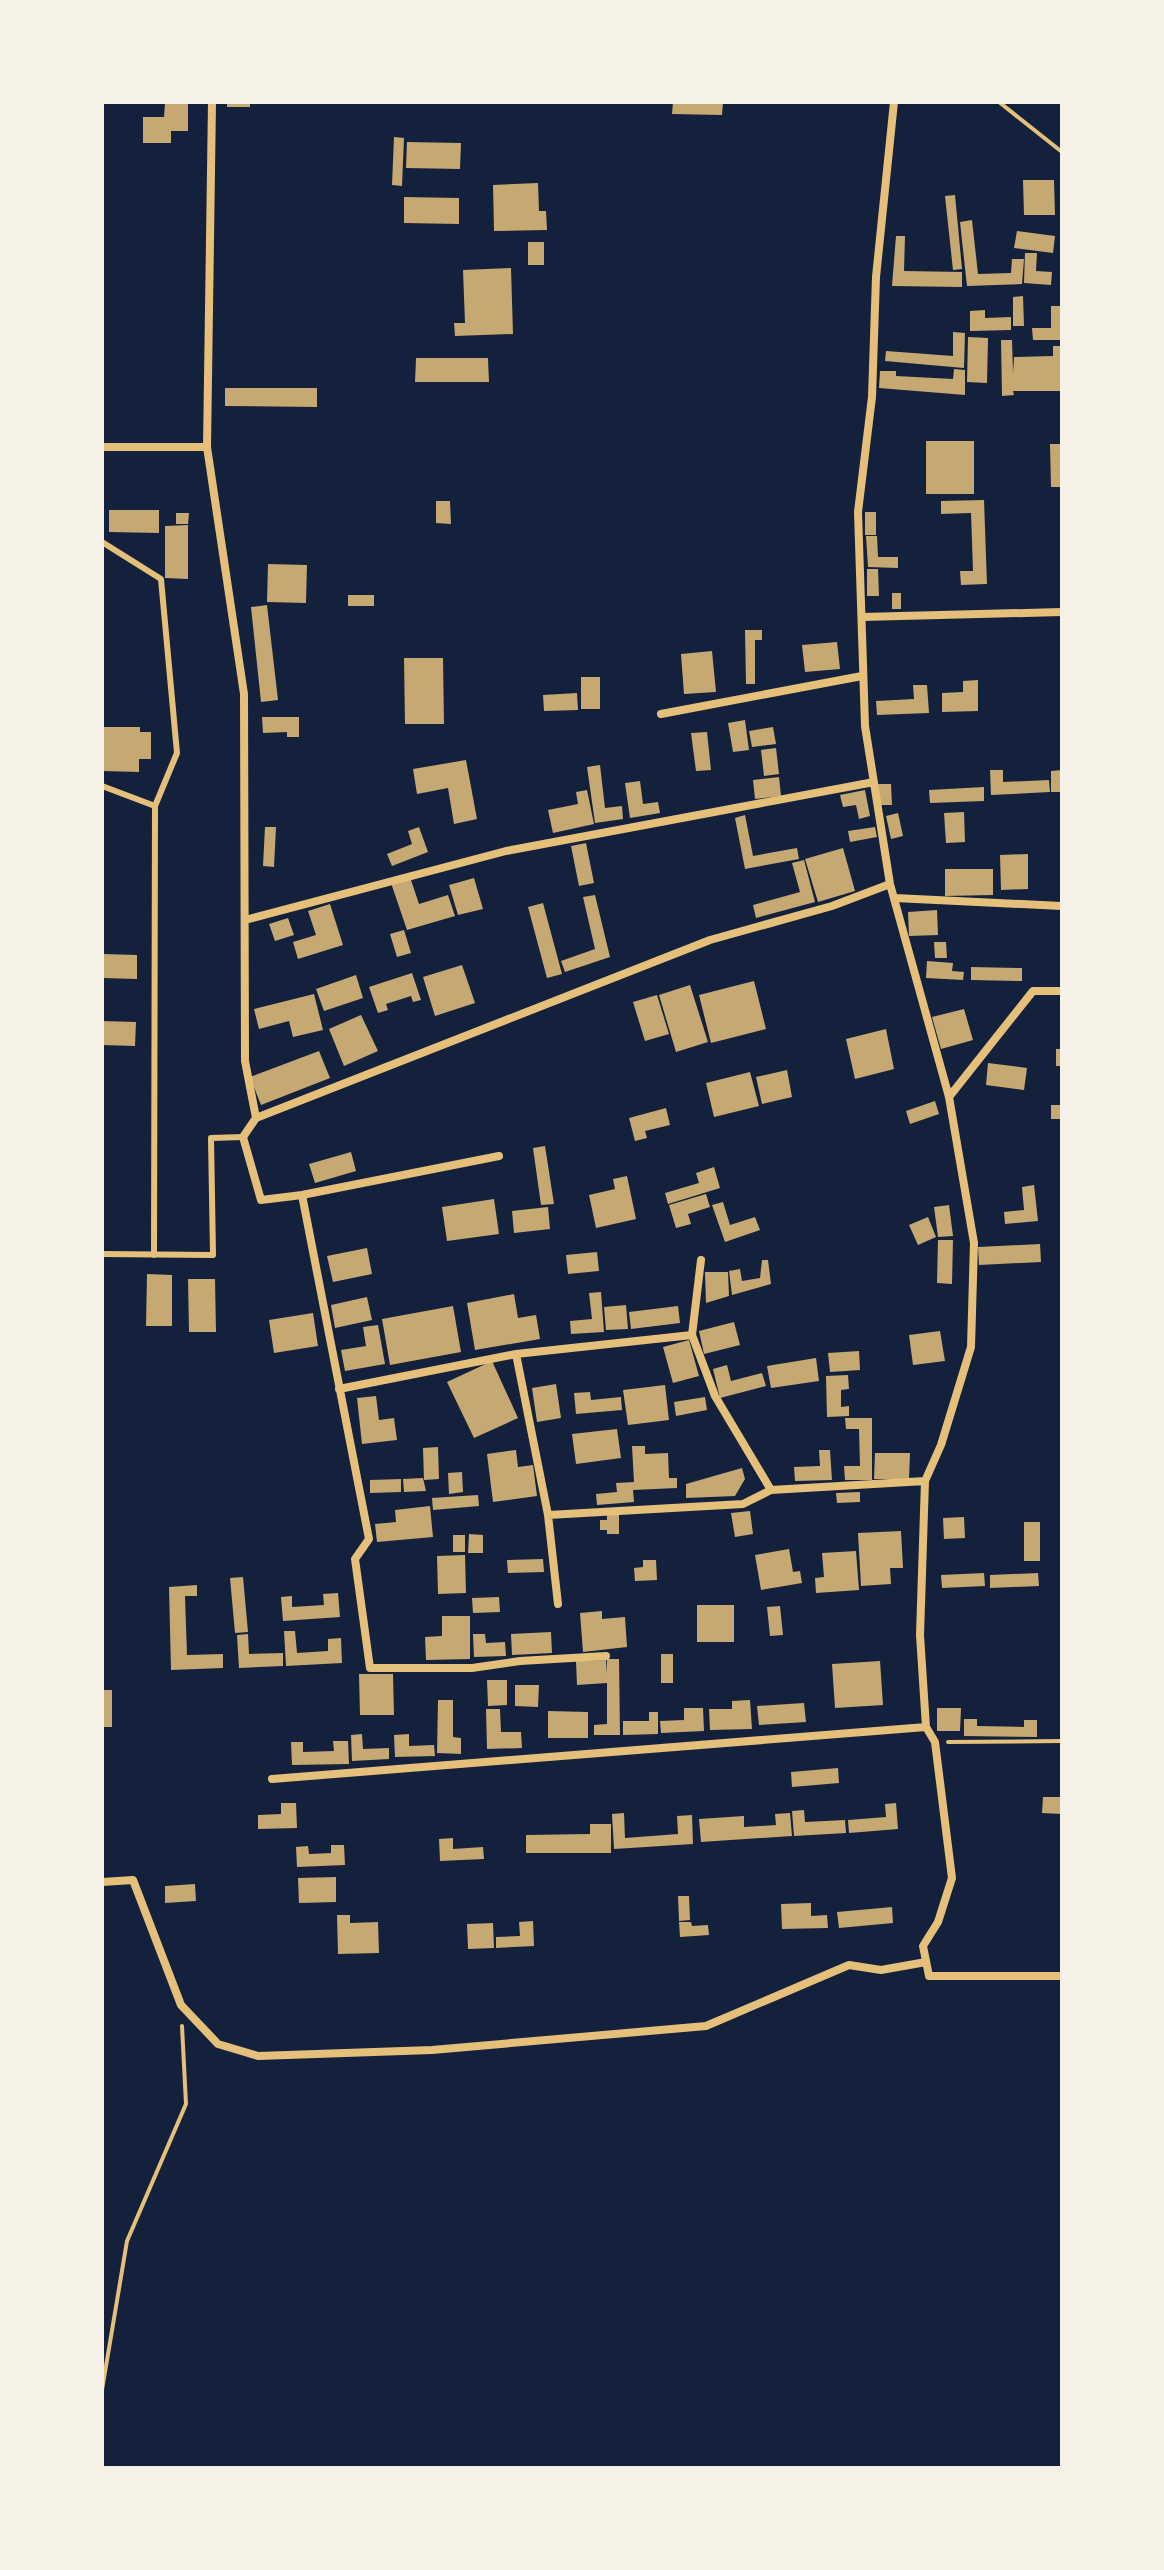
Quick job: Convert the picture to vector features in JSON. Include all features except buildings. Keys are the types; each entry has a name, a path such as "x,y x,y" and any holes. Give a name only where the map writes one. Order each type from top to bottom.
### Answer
{"street":[{"path":"212,102 207,447 244,694 245,1061 256,1118"},
{"path":"894,102 876,277 872,397 858,512 865,726 890,884 949,1097 974,1243 971,1347 941,1445 925,1481 920,1635 926,1727 935,1742 952,1878 938,1922 923,1946 929,1976 1062,1976"},
{"path":"102,447 207,447"},
{"path":"862,617 1062,612"},
{"path":"661,714 862,676"},
{"path":"245,920 506,851 874,782"},
{"path":"499,1156 302,1195 261,1200 243,1137 256,1118 710,940 832,906 890,884"},
{"path":"895,898 1062,906"},
{"path":"949,1097 1033,991 1062,991"},
{"path":"302,1195 369,1539 355,1559 370,1668 472,1668 520,1661 606,1656"},
{"path":"701,1260 692,1335 715,1396 771,1490"},
{"path":"339,1389 516,1354 692,1335"},
{"path":"516,1354 548,1515 558,1604"},
{"path":"548,1515 743,1504 771,1490 925,1481"},
{"path":"272,1779 926,1727"},
{"path":"102,1882 133,1880 181,2005 218,2044 258,2056 432,2050 706,2026 849,1965 881,1970 926,1962"}],"lane":[{"path":"102,542 161,579 177,753 155,806 154,1255"},
{"path":"102,786 155,806"},
{"path":"102,1254 213,1255 211,1138 243,1137"}],"path":[{"path":"999,102 1062,152"},
{"path":"935,1742 1062,1741"},
{"path":"102,2390 127,2241 186,2104 181,2005"}]}
